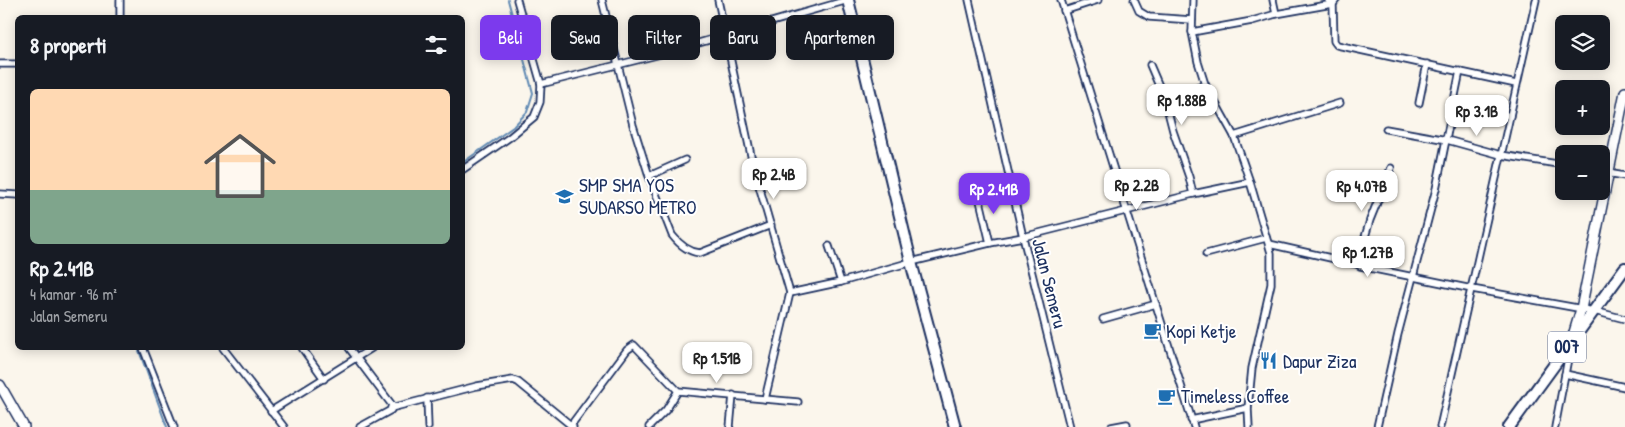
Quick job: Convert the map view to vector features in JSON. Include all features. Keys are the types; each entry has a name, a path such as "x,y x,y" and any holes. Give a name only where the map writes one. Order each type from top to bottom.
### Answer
{"main road":[{"path":"848,0 911,262 955,427"},
{"path":"1610,152 1625,92"},
{"path":"1572,339 1581,310 1600,200"},
{"name":"007","path":"1509,427 1625,268"},
{"path":"0,385 24,427"}],"street":[{"path":"120,0 120,15"},
{"path":"465,168 510,137 534,117 540,102 541,84 517,0"},
{"path":"602,0 633,125 649,176 672,235 677,242 689,250 700,253 771,225"},
{"path":"718,0 721,15"},
{"path":"776,20 848,0"},
{"name":"Jalan Semeru","path":"970,0 1022,237 1070,427"},
{"path":"1061,0 1194,427"},
{"path":"1064,11 1098,0"},
{"path":"1134,0 1139,11 1149,17 1192,20"},
{"path":"1193,0 1192,32 1198,62 1206,84 1234,136 1267,241 1272,271 1271,284 1252,368 1248,408 1249,427"},
{"path":"1273,0 1276,14"},
{"path":"1440,427 1536,0"},
{"path":"1192,32 1252,21 1332,1 1334,41 1336,44 1516,84"},
{"path":"541,84 710,39"},
{"path":"730,60 752,158 790,293 765,399"},
{"path":"0,64 15,64"},
{"path":"1419,103 1427,64"},
{"path":"1150,65 1165,100 1193,194"},
{"path":"1377,427 1398,334 1436,188 1460,71"},
{"path":"1165,100 1206,84"},
{"path":"1234,136 1340,103"},
{"path":"1474,108 1510,116"},
{"path":"1386,129 1447,140 1501,154 1555,163"},
{"path":"649,176 685,160"},
{"path":"1357,264 1370,220 1390,168"},
{"path":"1610,173 1625,176"},
{"path":"790,293 841,282 911,262 1022,237 1126,210 1250,182"},
{"path":"978,192 990,243"},
{"path":"0,194 15,195"},
{"path":"1206,254 1267,241 1360,266 1594,311 1625,319"},
{"path":"829,246 841,282"},
{"path":"1103,319 1156,304"},
{"path":"1555,427 1572,339"},
{"path":"360,427 386,414 392,408 477,386 513,380 572,426 628,350 634,345 678,390 798,402"},
{"path":"144,350 174,427"},
{"path":"225,350 284,427"},
{"path":"303,350 324,379"},
{"path":"350,350 391,404 392,408"},
{"path":"271,411 369,350"},
{"path":"1565,374 1625,387"},
{"path":"649,427 666,410 678,390"},
{"path":"730,427 733,395"},
{"path":"427,398 428,427"},
{"path":"1191,420 1248,408"},
{"path":"1111,427 1127,424"}],"waterway":[{"path":"465,161 513,127 527,112 533,93 508,0"},
{"path":"139,350 167,427"}],"place":[{"name":"SMP SMA YOS SUDARSO METRO","path":"565,196"},
{"name":"Kopi Ketje","path":"1152,331"},
{"name":"Dapur Ziza","path":"1269,361"},
{"name":"Timeless Coffee","path":"1167,396"}]}
